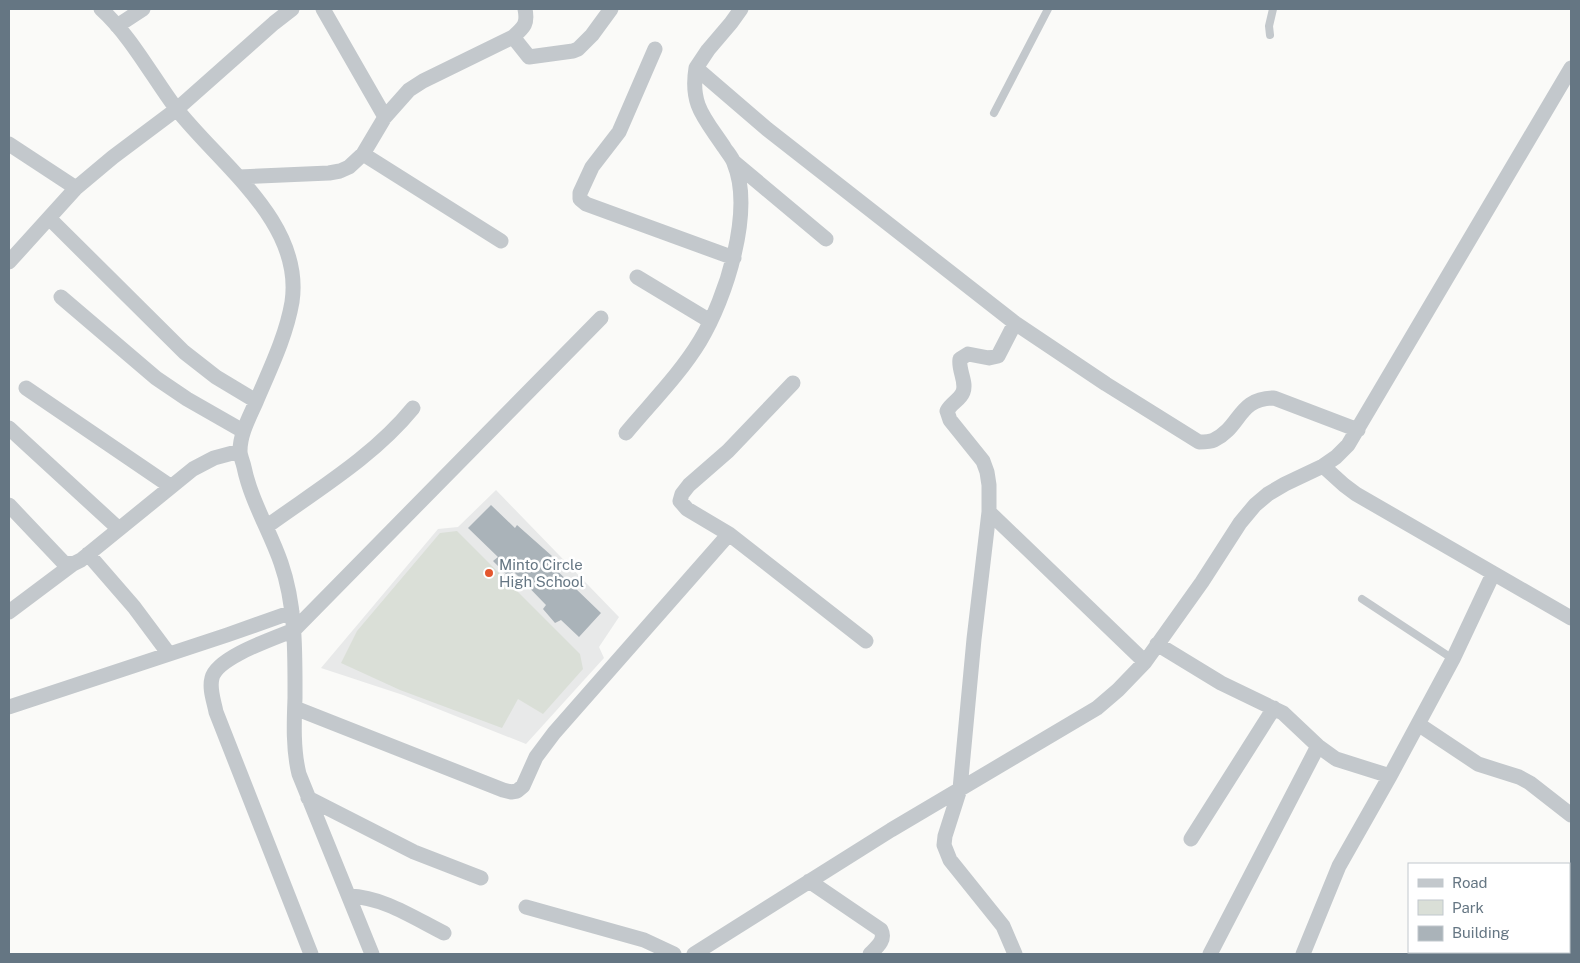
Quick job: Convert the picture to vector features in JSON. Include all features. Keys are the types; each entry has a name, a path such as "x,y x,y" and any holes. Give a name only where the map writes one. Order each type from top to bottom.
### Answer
{"street":[{"path":"101,9 117,26 177,109 239,177 267,213 284,243 291,263 292,301 284,333 243,431 240,451 247,481 281,563 289,591 294,630 296,761 308,798 372,954"},
{"path":"117,26 143,9"},
{"path":"9,262 50,219 76,188 113,156 177,109 292,9"},
{"path":"323,9 385,117"},
{"path":"239,177 328,173 349,167 363,154 385,117 408,90 513,37 524,27 527,18 525,9"},
{"path":"513,37 529,57 573,51 585,44 610,9"},
{"path":"741,9 696,68 694,83 695,97 699,110 734,162 826,239"},
{"path":"655,49 619,132 592,167 580,193 580,199 586,204 734,258"},
{"path":"696,68 767,129 1015,323 1106,384 1199,442 1213,441 1226,433 1250,404 1263,398 1274,398 1358,430"},
{"path":"694,954 809,881 1097,708 1118,690 1145,662 1255,505 1268,494 1285,484 1323,466 1348,445 1571,68"},
{"path":"9,144 76,188"},
{"path":"363,154 501,241"},
{"path":"626,433 690,356 701,339 724,289 734,258 742,206 740,184 734,162"},
{"path":"50,219 184,352 216,378 256,401"},
{"path":"637,277 710,321"},
{"path":"61,297 156,378 186,399 243,431"},
{"path":"311,954 216,712 211,687 212,676 223,663 294,630 601,318"},
{"path":"1013,954 1003,926 946,853 944,845 945,836 960,789 974,639 989,512 987,472 982,461 950,420 948,411 963,392 960,359 968,354 989,358 998,356 1015,323"},
{"path":"793,383 728,451 689,485 682,494 680,501 687,509 729,534 866,642"},
{"path":"26,388 170,486"},
{"path":"266,527 371,451 401,423 413,408"},
{"path":"9,428 119,529"},
{"path":"9,612 88,554 170,486 203,463 240,451"},
{"path":"1323,466 1344,486 1356,494 1571,618"},
{"path":"9,505 63,562 73,564"},
{"path":"989,512 1145,662"},
{"path":"295,708 503,790 518,791 523,786 536,757 554,733 729,534"},
{"path":"88,554 134,607 169,654"},
{"path":"1303,954 1339,866 1453,659 1493,574"},
{"path":"9,707 292,612"},
{"path":"1157,644 1221,683 1274,708 1293,720 1328,754 1348,764 1390,776"},
{"path":"1191,839 1274,708"},
{"path":"1418,724 1478,764 1518,777 1530,783 1571,815"},
{"path":"1210,954 1318,746"},
{"path":"308,798 414,852 481,878"},
{"path":"809,881 881,930 883,934 882,940 870,954"},
{"path":"349,896 363,897 396,908 444,933"},
{"path":"526,907 644,940 674,954"}],"lane":[{"path":"994,113 1048,9"},
{"path":"1270,35 1269,26 1273,9"},
{"path":"1362,600 1453,659"}],"shaded area":[{"name":"Minto Circle High School","path":"496,490 619,617 599,647 604,658 526,744 403,695 321,668 438,529 458,527"}],"green space":[{"name":"Minto Circle High School","path":"457,531 580,654 583,669 543,714 518,699 502,728 400,690 341,663 357,631 440,533"}],"building":[{"path":"491,505 515,528 517,525 552,556 547,561 601,613 579,637 561,620 555,623 543,609 546,605 514,572 507,575 493,561 498,557 468,528"}],"place":[{"name":"Minto Circle High School","path":"489,573"}]}
